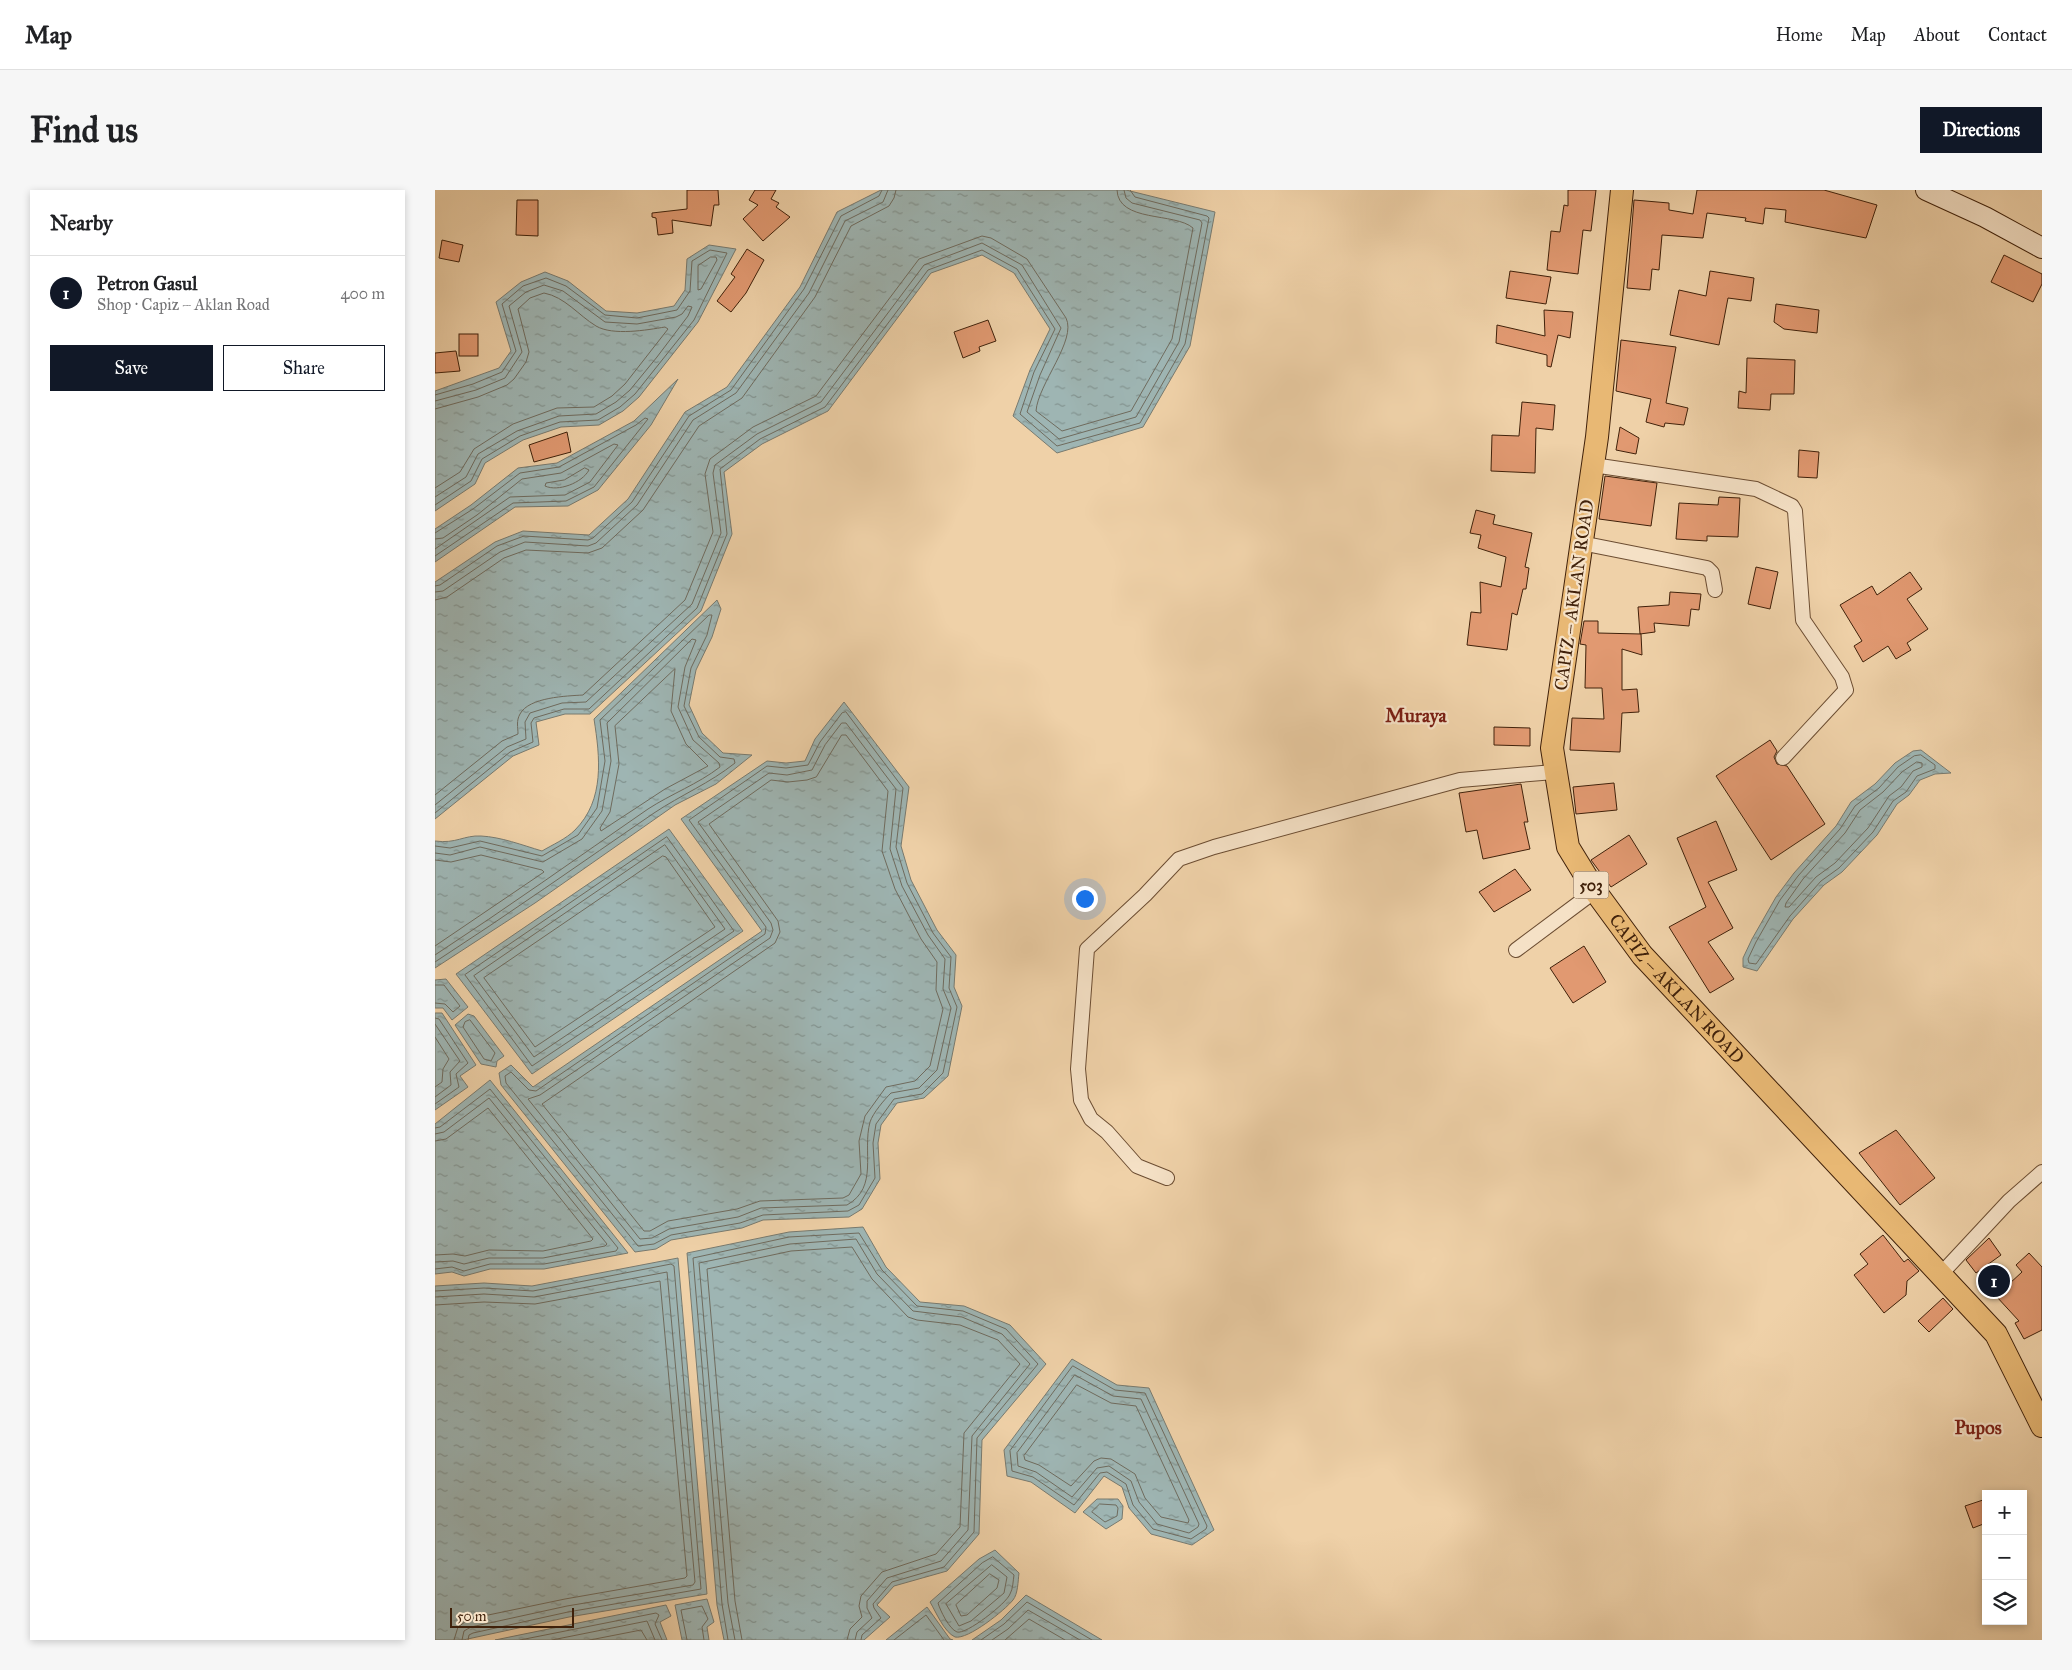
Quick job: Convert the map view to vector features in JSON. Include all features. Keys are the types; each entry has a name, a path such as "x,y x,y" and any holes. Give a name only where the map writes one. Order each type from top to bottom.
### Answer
{"main road":[{"name":"CAPIZ – AKLAN ROAD","path":"1621,190 1593,465 1552,748 1568,847 1595,891 1641,955 1996,1334 2042,1426"},
{"path":"1926,190 1985,217 2042,248"}],"street":[{"path":"1593,465 1756,490 1792,506 1795,511 1803,620 1842,677 1846,690 1783,758"},
{"path":"1581,543 1707,568 1712,573 1715,590"},
{"path":"1167,1178 1137,1166 1107,1132 1091,1120 1081,1100 1078,1069 1087,950 1145,895 1179,859 1214,847 1460,780 1555,772"},
{"path":"1516,950 1595,891"},
{"path":"1941,1274 2009,1201 2042,1172"}],"water":[{"path":"881,190 1126,190 1215,212 1190,346 1143,427 1057,453 1013,416 1030,370 1050,329 1014,273 982,255 931,273 828,411 762,444 724,472 732,534 701,611 590,714 565,714 536,722 539,745 513,756 435,819 435,582 495,542 523,531 589,535 628,499 685,412 727,387 800,287 837,212"},
{"path":"709,245 736,249 698,322 639,397 623,411 599,425 561,427 523,440 485,463 475,484 435,511 435,391 499,368 511,351 496,302 521,282 545,272 568,281 606,311 637,313 674,306 685,290 687,259"},
{"path":"678,379 651,425 598,490 568,506 515,507 435,562 435,529 471,505 518,468 557,463 634,421"},
{"path":"717,600 721,609 712,637 696,670 689,705 702,733 723,753 752,755 716,784 675,805 535,903 435,968 435,841 442,842 475,836 489,837 542,851 575,830 585,818 596,792 599,763 594,719"},
{"path":"844,702 909,787 901,846 911,880 937,930 956,955 954,987 962,1006 948,1076 924,1098 897,1103 881,1125 878,1143 880,1179 862,1209 849,1217 763,1220 742,1228 671,1240 656,1249 635,1252 501,1085 499,1073 511,1065 533,1087 762,931 681,819 767,761 786,763 805,761 815,739"},
{"path":"1921,750 1951,773 1935,774 1920,780 1909,795 1897,804 1877,835 1842,872 1824,885 1793,919 1757,971 1743,967 1743,958 1776,897 1794,873 1836,826 1851,802 1875,784 1895,763 1913,751"},
{"path":"669,829 743,931 532,1074 456,974"},
{"path":"446,979 468,1007 452,1020 443,1008 435,1008 435,980"},
{"path":"435,1013 442,1013 476,1065 460,1076 468,1087 435,1110"},
{"path":"468,1014 474,1016 504,1056 497,1061 496,1067 481,1064 455,1025"},
{"path":"490,1080 628,1253 544,1269 490,1269 464,1276 452,1272 435,1274 435,1124"},
{"path":"863,1227 886,1267 920,1302 964,1306 1010,1325 1046,1364 982,1440 979,1534 947,1571 894,1586 877,1605 890,1617 864,1640 724,1640 717,1605 687,1253 789,1232"},
{"path":"678,1258 707,1594 569,1617 463,1640 435,1640 435,1286 484,1283 532,1286"},
{"path":"1072,1359 1117,1385 1149,1388 1214,1530 1192,1545 1151,1534 1129,1508 1122,1487 1104,1476 1075,1513 1031,1482 1007,1476 1004,1450"},
{"path":"1097,1499 1118,1499 1123,1506 1122,1519 1106,1529 1083,1512"},
{"path":"995,1550 1019,1573 1015,1597 1009,1605 977,1629 961,1637 955,1637 944,1626 930,1602 979,1559"},
{"path":"1026,1595 1102,1640 972,1640 1001,1620"},
{"path":"707,1599 714,1622 707,1627 709,1640 682,1640 675,1605"},
{"path":"666,1605 671,1616 660,1622 667,1640 495,1640"},
{"path":"927,1607 950,1639 953,1640 886,1640"}],"building":[{"path":"687,190 718,190 719,205 714,205 711,226 672,220 673,233 658,235 656,218 652,217 652,213 687,209"},
{"path":"755,190 776,190 771,199 779,203 776,207 790,217 763,241 743,219 758,205 749,200"},
{"path":"1568,190 1596,190 1591,231 1583,230 1578,274 1547,270 1551,231 1560,232 1564,205 1568,206"},
{"path":"1697,190 1824,190 1877,205 1866,238 1785,222 1786,210 1765,208 1763,224 1745,221 1746,218 1707,213 1703,238 1662,235 1659,270 1652,269 1650,290 1627,288 1634,200 1669,203 1669,210 1693,214"},
{"path":"517,200 538,200 538,236 516,235"},
{"path":"442,240 463,245 459,262 439,258"},
{"path":"747,249 764,260 746,293 731,312 717,301 735,277 731,274"},
{"path":"2004,255 2042,274 2042,284 2033,302 1991,282"},
{"path":"1510,271 1551,277 1546,304 1506,298"},
{"path":"1710,271 1754,278 1751,301 1728,298 1719,345 1670,335 1679,290 1706,296"},
{"path":"1776,304 1819,310 1817,333 1784,329 1774,322"},
{"path":"1544,310 1573,312 1570,338 1558,335 1551,367 1547,366 1547,355 1496,343 1497,325 1545,336"},
{"path":"988,320 996,341 979,347 980,351 963,358 954,332"},
{"path":"459,334 478,334 478,356 459,356"},
{"path":"1621,340 1676,347 1666,403 1688,408 1684,425 1665,423 1664,427 1646,422 1651,399 1616,391"},
{"path":"456,351 460,371 435,373 435,353"},
{"path":"1747,358 1795,360 1794,394 1771,394 1770,410 1738,408 1739,391 1746,393"},
{"path":"1522,402 1555,405 1553,430 1536,428 1535,473 1491,471 1492,435 1519,436"},
{"path":"1620,427 1639,438 1636,454 1616,450"},
{"path":"567,432 571,452 534,462 529,445"},
{"path":"1799,450 1819,452 1817,478 1798,477"},
{"path":"1605,476 1657,483 1651,526 1599,519"},
{"path":"1719,497 1740,498 1738,537 1707,536 1707,541 1676,539 1679,503 1718,505"},
{"path":"1476,510 1495,515 1493,524 1532,533 1525,567 1529,568 1526,589 1523,589 1517,615 1512,613 1507,650 1467,645 1471,612 1481,613 1480,582 1501,587 1506,557 1478,548 1481,535 1470,533"},
{"path":"1756,567 1778,572 1770,609 1748,604"},
{"path":"1910,572 1922,589 1907,599 1928,629 1907,643 1911,650 1896,659 1888,646 1863,662 1854,646 1862,641 1840,605 1872,586 1877,595"},
{"path":"1670,592 1701,594 1699,610 1691,609 1689,626 1654,623 1655,632 1640,634 1638,607 1669,605"},
{"path":"1584,621 1598,621 1598,633 1641,634 1642,655 1622,649 1622,690 1637,689 1639,712 1622,713 1620,752 1570,750 1572,718 1604,719 1602,688 1585,688 1586,645 1580,644"},
{"path":"1494,727 1530,728 1530,746 1494,745"},
{"path":"1770,740 1777,751 1774,757 1777,764 1787,766 1825,824 1771,860 1716,776"},
{"path":"1614,783 1617,810 1576,814 1573,787"},
{"path":"1521,784 1528,822 1524,822 1530,849 1483,859 1477,830 1466,832 1459,793"},
{"path":"1716,821 1737,870 1708,882 1733,928 1708,942 1734,979 1710,993 1669,927 1706,907 1677,838"},
{"path":"1629,835 1647,864 1611,887 1591,860"},
{"path":"1515,869 1531,890 1494,912 1479,892"},
{"path":"1584,946 1606,982 1573,1003 1550,968"},
{"path":"1896,1130 1935,1178 1900,1205 1859,1153"},
{"path":"1883,1235 1904,1262 1908,1259 1919,1271 1907,1281 1906,1295 1884,1313 1854,1275 1868,1264 1860,1254"},
{"path":"1989,1238 2001,1255 1976,1273 1966,1260"},
{"path":"2029,1253 2042,1267 2042,1330 2024,1339 2015,1323 2019,1321 1996,1296 2022,1272 2016,1265"},
{"path":"1943,1298 1953,1309 1929,1332 1918,1321"},
{"path":"1982,1500 1982,1525 1973,1528 1965,1506"}],"place":[{"name":"Petron Gasul","path":"1994,1281"}],"district":[{"name":"Muraya","path":"1416,715"},
{"name":"Pupos","path":"1978,1427"}]}
